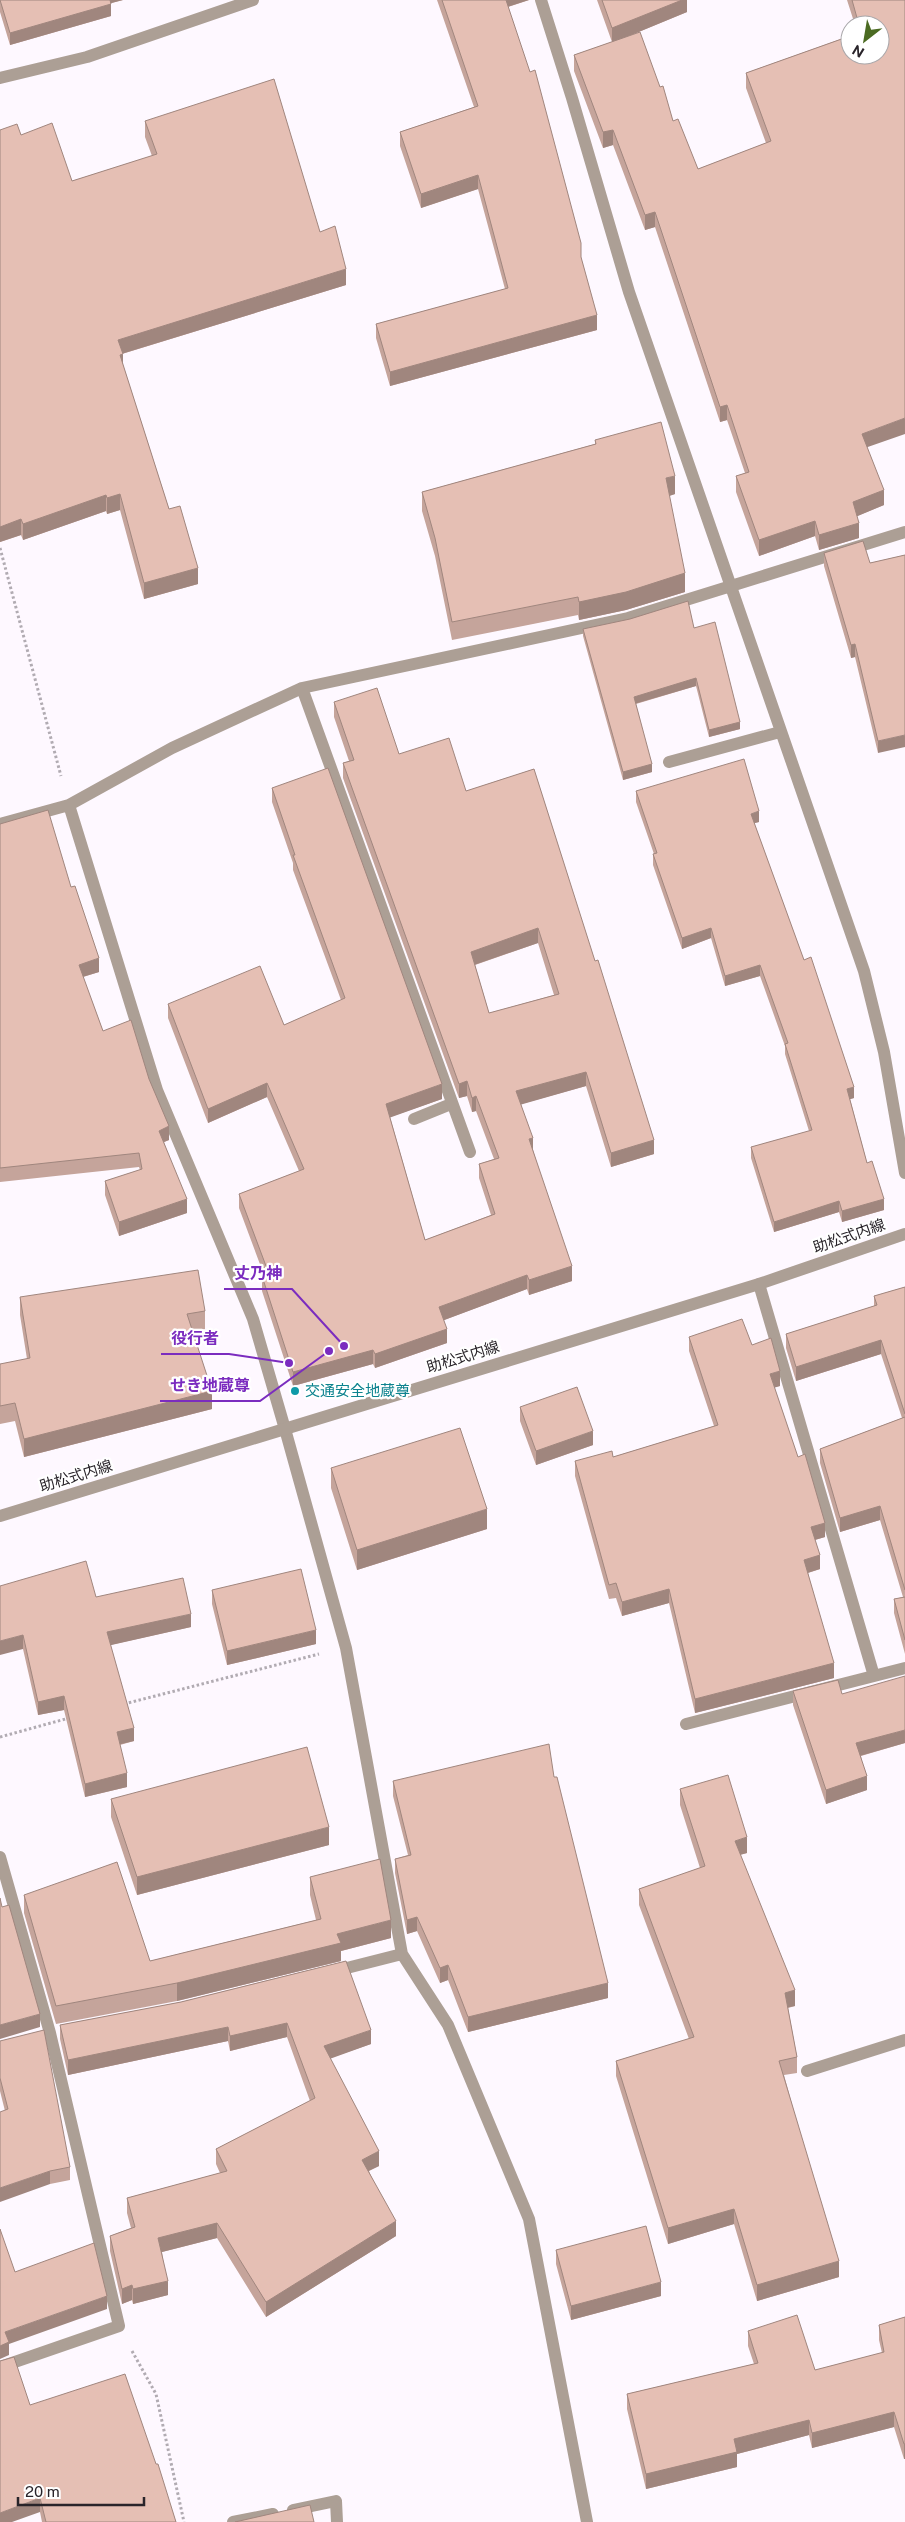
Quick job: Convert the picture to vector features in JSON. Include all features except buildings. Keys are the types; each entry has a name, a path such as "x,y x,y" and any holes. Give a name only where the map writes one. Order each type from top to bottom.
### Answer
{"street":[{"path":"0,78 87,57 253,0"},
{"path":"541,0 629,292 864,971 884,1052 905,1172"},
{"path":"0,824 69,805 172,748 302,688 628,618 905,532"},
{"path":"302,688 451,1104 470,1152"},
{"path":"669,762 780,732"},
{"path":"69,805 157,1090 252,1319 285,1429 346,1648 402,1954 448,2025 530,2219 587,2522"},
{"path":"414,1119 451,1104"},
{"name":"助松式内線","path":"0,1516 759,1284 905,1234"},
{"path":"759,1284 874,1676"},
{"path":"686,1724 905,1668"},
{"path":"0,1857 50,2033 119,2326 0,2367"},
{"path":"315,1976 402,1954"},
{"path":"807,2071 905,2040"},
{"path":"233,2522 336,2501 337,2522"}],"path":[{"path":"0,548 69,805"},
{"path":"122,1705 283,1662 346,1648"},
{"path":"0,1737 75,1717"},
{"path":"119,2326 156,2394 184,2522"}],"place":[{"name":"丈乃神","path":"344,1346"},
{"name":"せき地蔵尊","path":"329,1351"},
{"name":"役行者","path":"289,1363"},
{"name":"交通安全地蔵尊","path":"295,1391"}]}
